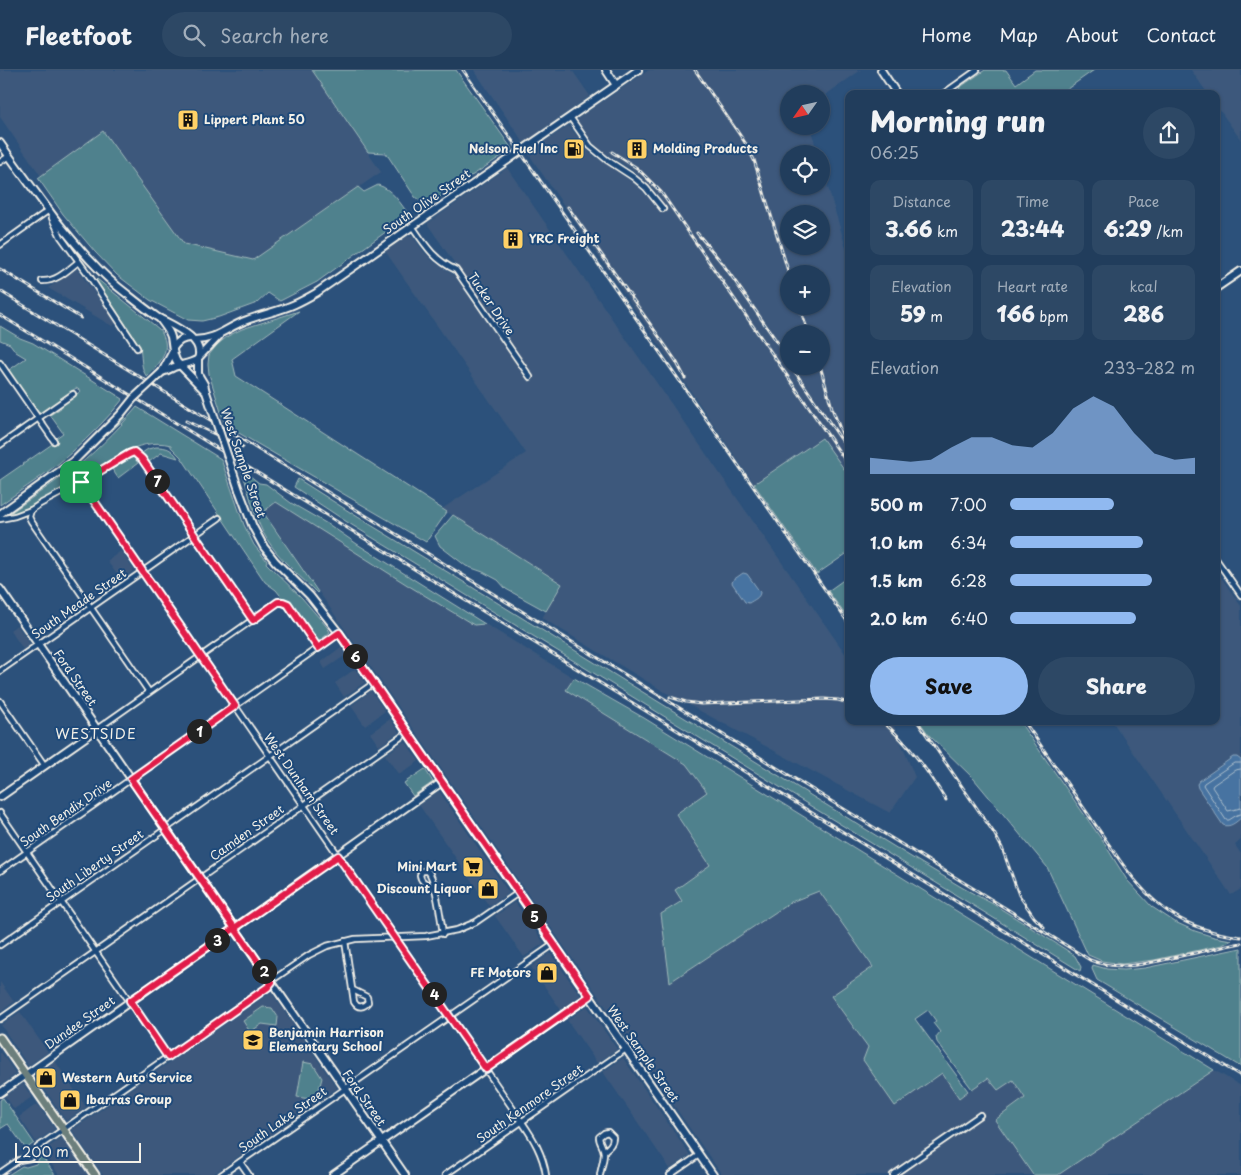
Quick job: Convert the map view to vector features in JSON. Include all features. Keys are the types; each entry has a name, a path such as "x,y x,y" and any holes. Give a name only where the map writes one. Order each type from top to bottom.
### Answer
{"main road":[{"path":"0,1038 95,1175"}],"street":[{"path":"606,70 616,85"},
{"name":"South Olive Street","path":"192,339 206,340 236,324 284,308 320,290 638,70"},
{"path":"881,70 894,90"},
{"path":"949,90 977,70"},
{"path":"570,117 590,146 646,188 663,210"},
{"path":"0,143 49,210 100,272 159,318 172,324 192,339 199,348 199,358 190,364 180,365 162,372"},
{"path":"0,162 9,156"},
{"path":"0,245 49,210"},
{"path":"49,210 61,237 137,348"},
{"name":"Tucker Drive","path":"412,226 428,250 456,270 530,377"},
{"path":"42,281 53,279 78,262"},
{"path":"1220,285 1241,271"},
{"path":"159,318 169,331 172,351 180,365"},
{"name":"South Olive Street","path":"199,358 220,334"},
{"path":"0,514 74,461 122,414 133,399 162,372 178,342 186,338 192,339"},
{"name":"West Sample Street","path":"199,358 198,374 204,384 252,527 264,547 275,561 310,596 339,633 713,1175"},
{"path":"0,363 54,441"},
{"name":"West Sample Street","path":"180,365 206,392"},
{"path":"0,373 5,370"},
{"path":"0,445 74,394"},
{"path":"0,519 32,510 134,452 142,459 253,620"},
{"name":"West Dunham Street","path":"81,482 522,1122 539,1149 546,1175"},
{"path":"32,510 29,517 31,521 149,692"},
{"path":"19,514 31,521"},
{"name":"South Meade Street","path":"0,672 219,518"},
{"path":"1220,565 1241,595"},
{"name":"Ford Street","path":"0,589 405,1175"},
{"path":"0,797 278,602 288,604 318,648"},
{"name":"South Bendix Drive","path":"0,871 339,633"},
{"name":"South Liberty Street","path":"0,945 374,682"},
{"path":"0,701 45,766"},
{"name":"Camden Street","path":"0,1019 408,732"},
{"name":"Dundee Street","path":"0,1093 442,782"},
{"path":"0,813 168,1057"},
{"path":"434,888 443,934"},
{"path":"38,1147 268,987 274,978 309,955 327,946 355,939 426,936 457,930 476,922 518,893"},
{"path":"345,941 353,990"},
{"name":"South Lake Street","path":"221,1175 554,944"},
{"path":"334,1175 590,996"},
{"name":"South Kenmore Street","path":"445,1175 626,1049"},
{"path":"893,1175 980,1114"},
{"path":"600,1175 604,1151"},
{"path":"670,1175 699,1154"},
{"path":"0,1173 19,1160 30,1158"},
{"path":"240,1162 249,1175"}],"shaded area":[{"path":"0,70 312,70 381,172 253,260 184,244 103,131 41,176 0,117"},
{"path":"474,70 572,70 590,96 524,143"},
{"path":"649,70 861,70 830,92 830,85 780,85 780,135 813,135 815,145 780,145 780,195 830,194 845,245 845,470 822,438 754,484 528,153 568,126 591,154 636,185 660,212 665,208 654,190 644,180 631,169 603,152 592,142 578,122 578,118"},
{"path":"1191,70 1241,70 1241,140 1220,111 1220,90 1205,90"},
{"path":"507,168 845,653 845,725 894,725 915,777 890,813 663,691 542,618 562,584 442,509 526,453 385,251 408,236 413,237 434,262 454,275 527,379 532,375 428,223"},
{"path":"77,269 117,323 112,326 48,288"},
{"path":"276,502 474,625 485,624 574,678 566,690 686,764 707,792 676,814 710,865 675,890 682,900 661,914 670,981 791,902 819,891 873,968 832,996 868,1048 864,1060 895,1105 942,1073 959,1097 988,1078 1013,1080 1026,1098 995,1120 1033,1175 722,1175 263,511"},
{"path":"121,551 134,570 121,580 107,561"},
{"path":"1220,576 1241,606 1241,840 1235,845 1241,854 1241,889 1231,895 1115,725 1220,725"},
{"path":"17,625 30,644 23,649 10,630"},
{"path":"341,647 346,655 325,669 321,662"},
{"path":"355,669 365,682 344,697 335,683"},
{"path":"371,691 385,711 365,726 351,706"},
{"path":"390,719 399,732 379,746 370,733"},
{"path":"405,741 419,761 399,775 385,755"},
{"path":"439,791 509,893 489,906 419,805"},
{"path":"515,902 544,943 524,957 495,916"},
{"path":"550,953 581,996 561,1010 531,967"},
{"path":"0,982 14,1002 0,1012"},
{"name":"Benjamin Harrison Elementary School","path":"271,992 337,1088 212,1175 103,1175 72,1130"},
{"path":"587,1006 617,1049 597,1063 567,1020"},
{"path":"20,1012 48,1052 28,1066 1,1025"},
{"path":"0,1051 16,1074 0,1086"},
{"path":"623,1058 690,1155 670,1169 603,1072"},
{"path":"55,1061 86,1107 66,1121 35,1075"},
{"path":"1214,1070 1241,1086 1241,1175 1058,1175"},
{"path":"23,1084 32,1097 14,1109 5,1096"},
{"path":"37,1104 55,1129 36,1142 19,1117"},
{"path":"62,1138 88,1175 59,1175 42,1151"}],"green space":[{"path":"312,70 456,70 512,149 427,206 415,197 386,153 368,152"},
{"path":"985,70 1006,70 1016,84 1035,70 1094,70 1066,90 960,90 959,88"},
{"path":"103,131 184,244 253,260 358,187 364,192 378,185 383,187 396,197 409,215 317,282 280,301 268,293 257,303 219,317 202,321 188,320 150,300 117,275 63,214 38,178"},
{"path":"97,279 159,329 163,336 165,349 163,355 147,377 142,366 140,346"},
{"path":"299,311 232,359 236,376 447,512 426,542 225,425 209,374 209,355 228,336 242,329"},
{"path":"0,326 20,338 33,343 123,399 99,427 64,459 0,505 0,480 58,440 56,438 63,433 50,415 81,391 76,388 41,414 38,414 9,372 9,370 26,358 16,352 10,344 0,340"},
{"path":"137,407 221,459 244,525 254,545 267,561 266,563 302,598 330,632 318,642 289,602 284,600 276,590 265,582 171,445 158,443 133,448 109,460 29,508 9,515 67,475 95,451"},
{"path":"124,417 126,418 65,473 8,513 8,515 0,517 77,461"},
{"path":"822,438 845,470 845,555 817,574 754,484"},
{"path":"156,447 169,449 178,458 161,453 149,462 145,461 142,453"},
{"path":"133,456 138,463 118,478 112,469"},
{"path":"242,471 259,483 266,484 291,503 331,526 485,624 474,625 276,502 263,512 317,593 283,560 267,539 254,511"},
{"path":"298,479 911,857 993,904 1065,949 1075,956 1081,967 1080,971 347,522 294,487"},
{"path":"453,515 562,584 546,611 506,589 498,580 466,566 440,546 435,536"},
{"path":"845,579 845,614 828,591"},
{"path":"574,678 644,718 1214,1070 1058,1175 1033,1175 995,1120 1025,1098 1013,1080 998,1090 988,1078 972,1089 937,1042 936,1037 940,1032 933,1023 936,1021 928,1010 915,1019 968,1091 959,1098 942,1073 895,1106 863,1060 868,1047 831,996 873,967 819,891 791,902 670,982 661,914 682,901 675,890 710,865 676,814 707,792 686,764 566,690"},
{"path":"922,725 1022,725 1102,840 1127,880 1152,907 1175,922 1195,931 1232,940 1222,945 1154,960 1122,964 1102,961 1088,955 1047,867 974,779 929,735"},
{"path":"425,769 433,782 413,796 404,783"},
{"path":"1241,948 1241,1067 1097,980 1092,969 1093,965 1107,969 1124,970 1145,968"},
{"path":"263,1007 272,1008 278,1017 277,1026 262,1024 250,1032 243,1021"},
{"path":"303,1062 313,1064 322,1078 318,1093 310,1099 297,1097"},
{"path":"3,1098 34,1143 26,1149 8,1124 0,1129 0,1100"},
{"path":"42,1156 55,1175 8,1175 22,1166 26,1167 36,1164"}],"water":[{"path":"743,573 747,574 760,592 758,597 749,603 745,602 732,583 733,580"},
{"path":"1233,757 1241,760 1241,818 1233,824 1226,826 1223,825 1197,784"}],"railway":[{"path":"463,70 845,618"},
{"path":"695,70 746,144 754,160 786,265"},
{"path":"612,152 637,168 661,192 845,460"},
{"path":"568,207 676,361 685,378"},
{"path":"697,233 723,264 780,346"},
{"path":"0,269 81,318"},
{"path":"0,291 1090,960 1101,964 1135,965 1241,943"},
{"path":"0,315 1241,1076"},
{"path":"802,315 806,325"},
{"path":"797,375 845,445"},
{"path":"823,375 842,434"},
{"path":"186,421 243,447"},
{"path":"670,697 701,704 824,699 845,702"},
{"path":"886,725 917,758 946,800"},
{"path":"920,725 994,833 1002,848 1019,895 1034,917 1044,927"},
{"path":"1027,725 1121,862 1133,878 1158,904 1172,914 1203,929 1241,937"}],"place":[{"name":"Lippert Plant 50","path":"188,120"},
{"name":"Nelson Fuel Inc","path":"574,149"},
{"name":"Molding Products","path":"637,149"},
{"name":"YRC Freight","path":"513,239"},
{"name":"Mini Mart","path":"473,867"},
{"name":"Discount Liquor","path":"488,889"},
{"name":"FE Motors","path":"547,973"},
{"name":"Benjamin Harrison Elementary School","path":"253,1040"},
{"name":"Western Auto Service","path":"46,1078"},
{"name":"Ibarras Group","path":"70,1100"}],"district":[{"name":"WESTSIDE","path":"96,734"}],"route":[{"path":"81,482 129,454 134,452 138,454 253,620 278,602 283,602 288,604 318,648 339,633 590,996 486,1069 338,856 234,928 130,1001 168,1057 268,987 272,982 234,928 183,854 165,829 131,779 235,706 81,482"}]}
